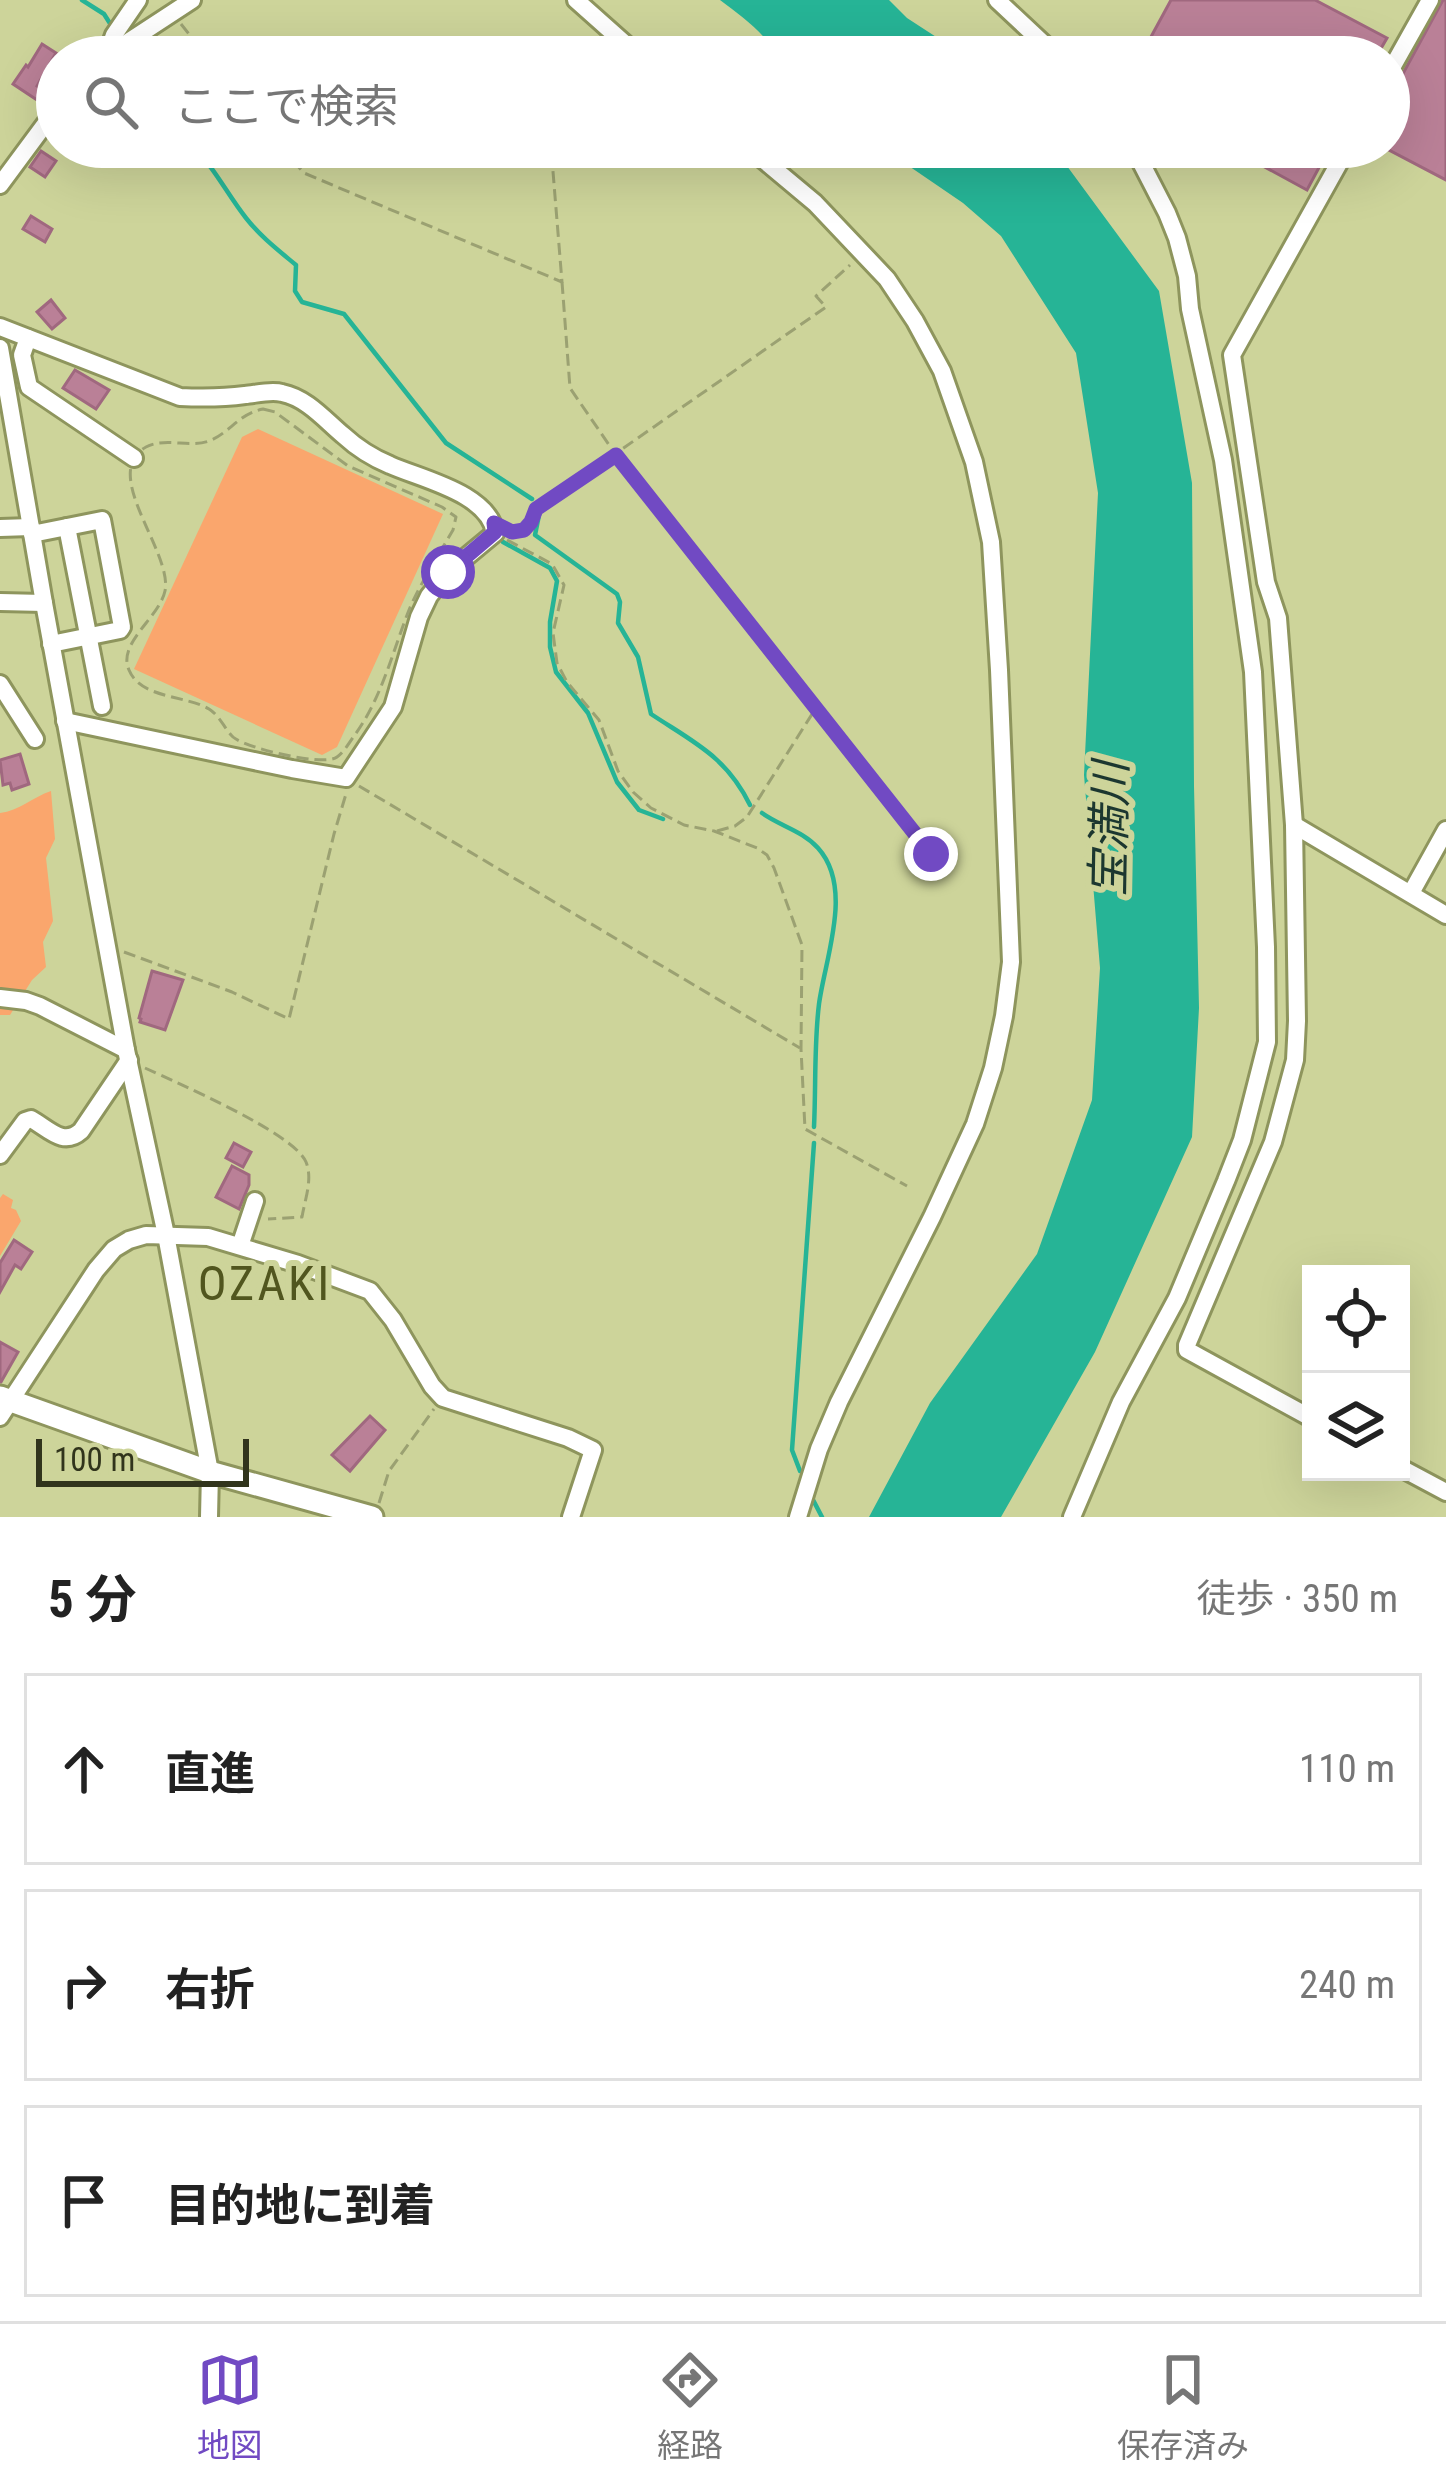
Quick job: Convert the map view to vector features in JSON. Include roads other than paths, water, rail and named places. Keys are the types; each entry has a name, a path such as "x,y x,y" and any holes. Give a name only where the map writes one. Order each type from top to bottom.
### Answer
{"main road":[{"path":"3,1404 210,1472 375,1510"}],"street":[{"path":"114,36 138,0"},
{"path":"137,36 192,0"},
{"path":"576,0 616,36"},
{"path":"997,0 1036,36"},
{"path":"1410,36 1430,0"},
{"path":"0,185 36,136"},
{"path":"774,168 815,202 887,279 941,370 974,462 991,542 1011,962 1001,1034 975,1124 839,1402 798,1517"},
{"path":"1072,1517 1120,1402 1177,1298 1226,1180 1242,1140 1267,1042 1253,672 1222,460 1187,276 1177,238 1145,168"},
{"path":"1302,1413 1187,1350 1186,1345 1274,1142 1291,1080 1297,1021 1294,824 1278,618 1266,582 1232,355 1336,168"},
{"path":"0,327 180,397 282,392 304,403 364,452 442,484 477,506 495,528 429,596 393,707 346,778 65,721"},
{"path":"28,338 22,355 28,387 134,458"},
{"path":"0,347 65,721 210,1472 208,1517"},
{"path":"0,528 31,531 102,520 122,627 51,644"},
{"path":"67,527 102,706"},
{"path":"0,602 44,603"},
{"path":"1,688 35,739"},
{"path":"1294,824 1446,915"},
{"path":"1411,893 1446,830"},
{"path":"0,998 40,1006 128,1055"},
{"path":"0,1155 31,1119 72,1139 128,1055"},
{"path":"240,1246 255,1201"},
{"path":"3,1404 114,1249 146,1235 208,1237 370,1291 443,1398 593,1450 571,1517"},
{"path":"1410,1473 1446,1492"}],"water":[{"path":"720,0 889,0 935,36 762,36"},
{"name":"宝満川","path":"912,168 1068,168 1159,291 1192,483 1199,1008 1192,1137 1095,1352 1001,1517 869,1517 930,1403 1037,1254 1092,1100 1100,968 1084,775 1098,493 1076,353 1001,236"}],"waterway":[{"path":"82,0 104,14 111,25"},
{"path":"211,168 251,225 296,265 295,291 302,302 344,314 446,443 532,499"},
{"path":"540,510 535,535 617,594 618,623 638,657 651,714 719,762 750,805"},
{"path":"503,542 550,568 557,581 550,622 556,672 588,713 617,782 639,810 663,819"},
{"path":"762,813 812,842 829,864 834,883 834,924 817,1019 814,1127"},
{"path":"800,1471 792,1450 814,1143"},
{"path":"811,1496 822,1517"}],"district":[{"name":"OZAKI","path":"265,1283"}]}
